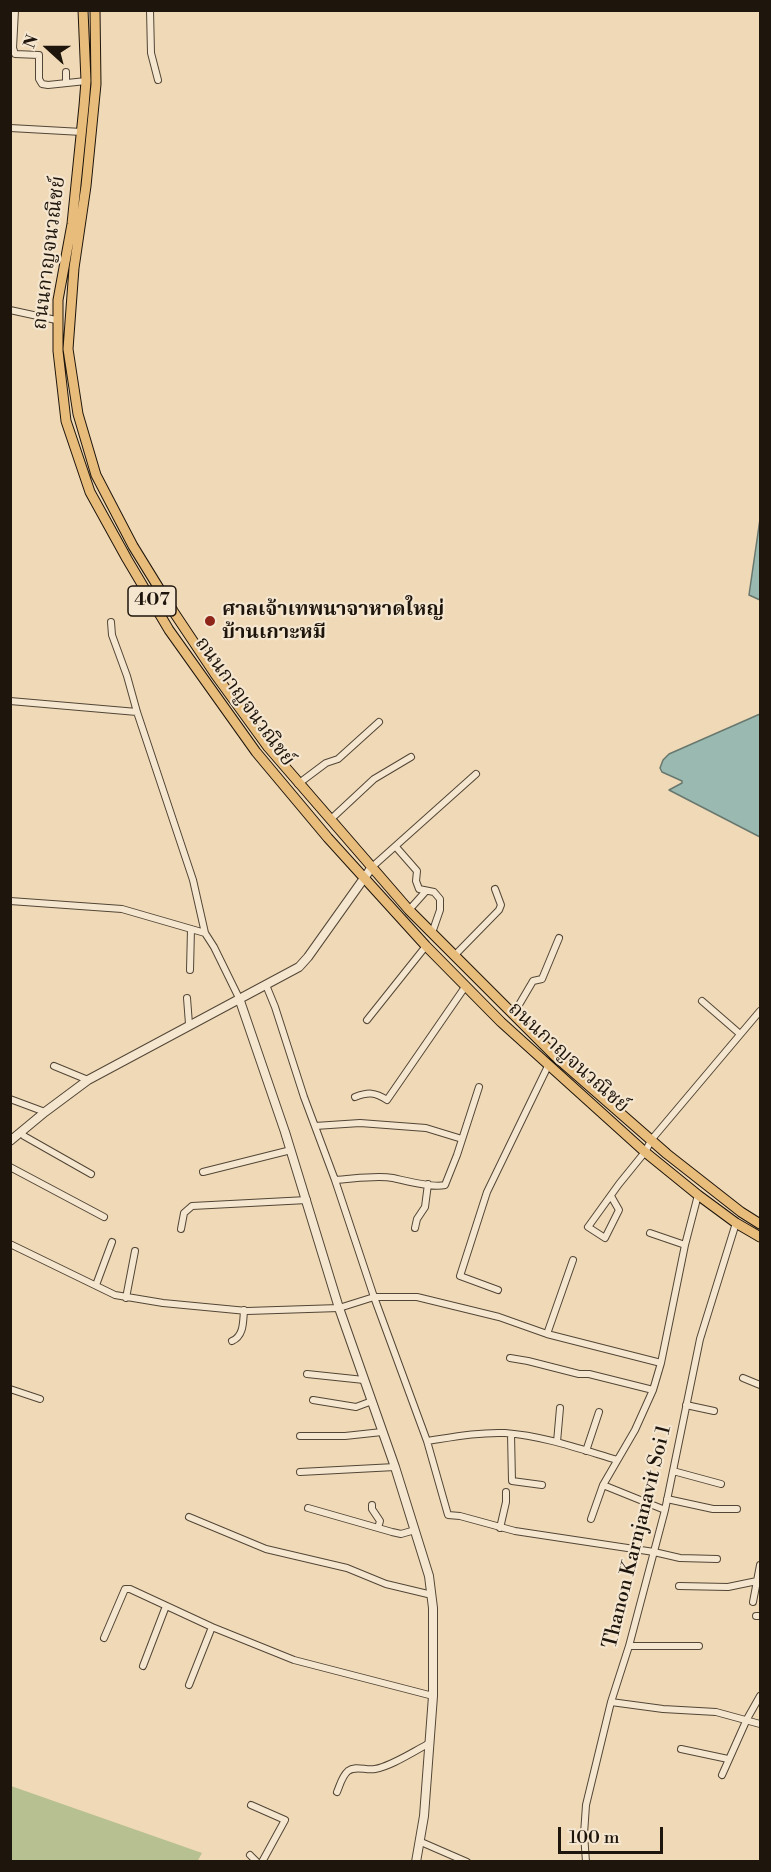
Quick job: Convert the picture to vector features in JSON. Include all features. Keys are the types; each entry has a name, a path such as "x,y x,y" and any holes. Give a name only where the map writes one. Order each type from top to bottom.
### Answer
{"main road":[{"name":"ถนนกาญจนวณิชย์","path":"84,10 86,81 82,132 72,224 58,300 57,320 66,421 90,492 169,630 256,752 328,838 465,987 548,1066 645,1152 698,1195 736,1223 760,1237"},
{"name":"ถนนกาญจนวณิชย์","path":"95,10 96,84 86,186 74,268 68,349 78,414 96,475 134,546 214,674 268,747 409,910 555,1056 667,1154 741,1212 760,1224"}],"street":[{"path":"15,10 12,48 15,54 39,55 39,79 42,84 86,81"},
{"path":"150,10 151,53 158,81"},
{"path":"66,72 66,83"},
{"path":"10,128 82,132"},
{"path":"10,310 57,320"},
{"path":"111,622 112,635 128,676 137,712 193,880 205,933 239,998 291,1150 339,1308 395,1467 427,1569 432,1595 433,1696 421,1842 416,1862"},
{"path":"10,701 137,712"},
{"path":"298,784 326,763 338,759 379,722"},
{"path":"330,820 375,779 411,757"},
{"path":"10,1141 88,1080 295,969 305,960 372,867 476,774"},
{"path":"396,846 417,871 417,886 421,890 436,894 441,902 432,933"},
{"path":"454,956 499,910 501,905 495,889"},
{"path":"409,910 426,891"},
{"path":"11,902 122,909 205,933"},
{"path":"190,970 191,929"},
{"path":"513,1015 533,981 542,979 559,938"},
{"path":"367,1020 426,946"},
{"path":"266,985 374,1297 427,1441 448,1515 460,1516 500,1528 680,1558 717,1559"},
{"path":"355,1097 366,1093 377,1094 387,1100 465,987"},
{"path":"187,998 189,1024"},
{"path":"702,1001 740,1034"},
{"path":"611,1196 619,1210 605,1238 588,1227 611,1196 645,1152 652,1139 760,1011"},
{"path":"54,1066 88,1080"},
{"path":"498,1290 460,1276 488,1192 548,1066"},
{"path":"335,1180 389,1178 440,1186 446,1184 479,1087"},
{"path":"10,1099 45,1112"},
{"path":"315,1126 360,1123 426,1128 462,1139"},
{"path":"21,1132 24,1136 91,1174"},
{"path":"203,1172 291,1150"},
{"path":"10,1167 104,1217"},
{"path":"415,1228 417,1219 425,1207 428,1184"},
{"path":"591,1519 603,1485 641,1419 653,1390 698,1195"},
{"path":"181,1229 184,1213 192,1206 307,1200"},
{"name":"Thanon Karnjanavit Soi 1","path":"586,1862 584,1834 586,1805 611,1702 629,1646 665,1510 700,1339 736,1223"},
{"path":"650,1233 685,1245"},
{"path":"96,1285 112,1242"},
{"path":"10,1244 115,1295 126,1298 244,1310 294,1310 339,1308 374,1297 409,1296 499,1317 547,1334 661,1363"},
{"path":"126,1298 135,1251"},
{"path":"547,1334 573,1260"},
{"path":"231,1341 236,1340 240,1334 244,1310"},
{"path":"510,1358 653,1390"},
{"path":"307,1374 364,1380"},
{"path":"742,1378 760,1385"},
{"path":"10,1389 40,1399"},
{"path":"313,1400 356,1407 372,1401"},
{"path":"686,1405 714,1411"},
{"path":"557,1442 560,1408"},
{"path":"586,1451 599,1412"},
{"path":"300,1436 345,1436 382,1432"},
{"path":"427,1441 477,1434 511,1434 557,1442 617,1460"},
{"path":"511,1434 512,1480 542,1485"},
{"path":"300,1472 395,1467"},
{"path":"673,1472 721,1484"},
{"path":"603,1485 665,1510"},
{"path":"500,1528 506,1492"},
{"path":"667,1499 714,1509 737,1509"},
{"path":"372,1505 380,1521 378,1528"},
{"path":"308,1508 401,1534 415,1530"},
{"path":"189,1517 266,1549 347,1568 386,1584 432,1595"},
{"path":"753,1602 760,1565"},
{"path":"679,1586 728,1587 757,1581"},
{"path":"104,1638 125,1589 130,1589 212,1627 294,1660 433,1696"},
{"path":"143,1666 166,1606"},
{"path":"189,1684 212,1627"},
{"path":"629,1646 699,1646"},
{"path":"722,1775 760,1696"},
{"path":"611,1702 663,1709 716,1712 760,1724"},
{"path":"337,1792 348,1771 356,1768 369,1770 381,1767 430,1743"},
{"path":"681,1749 728,1759"},
{"path":"251,1805 285,1820 262,1862"},
{"path":"421,1842 467,1862"},
{"path":"250,1855 257,1862"}],"green space":[{"path":"11,1786 202,1853 197,1862 11,1861"}],"water":[{"path":"760,519 760,600 749,595"},
{"path":"760,714 760,837 669,790 682,781 662,772 660,768 663,760 669,754"}],"place":[{"name":"ศาลเจ้าเทพนาจาหาดใหญ่ บ้านเกาะหมี","path":"210,621"}]}
